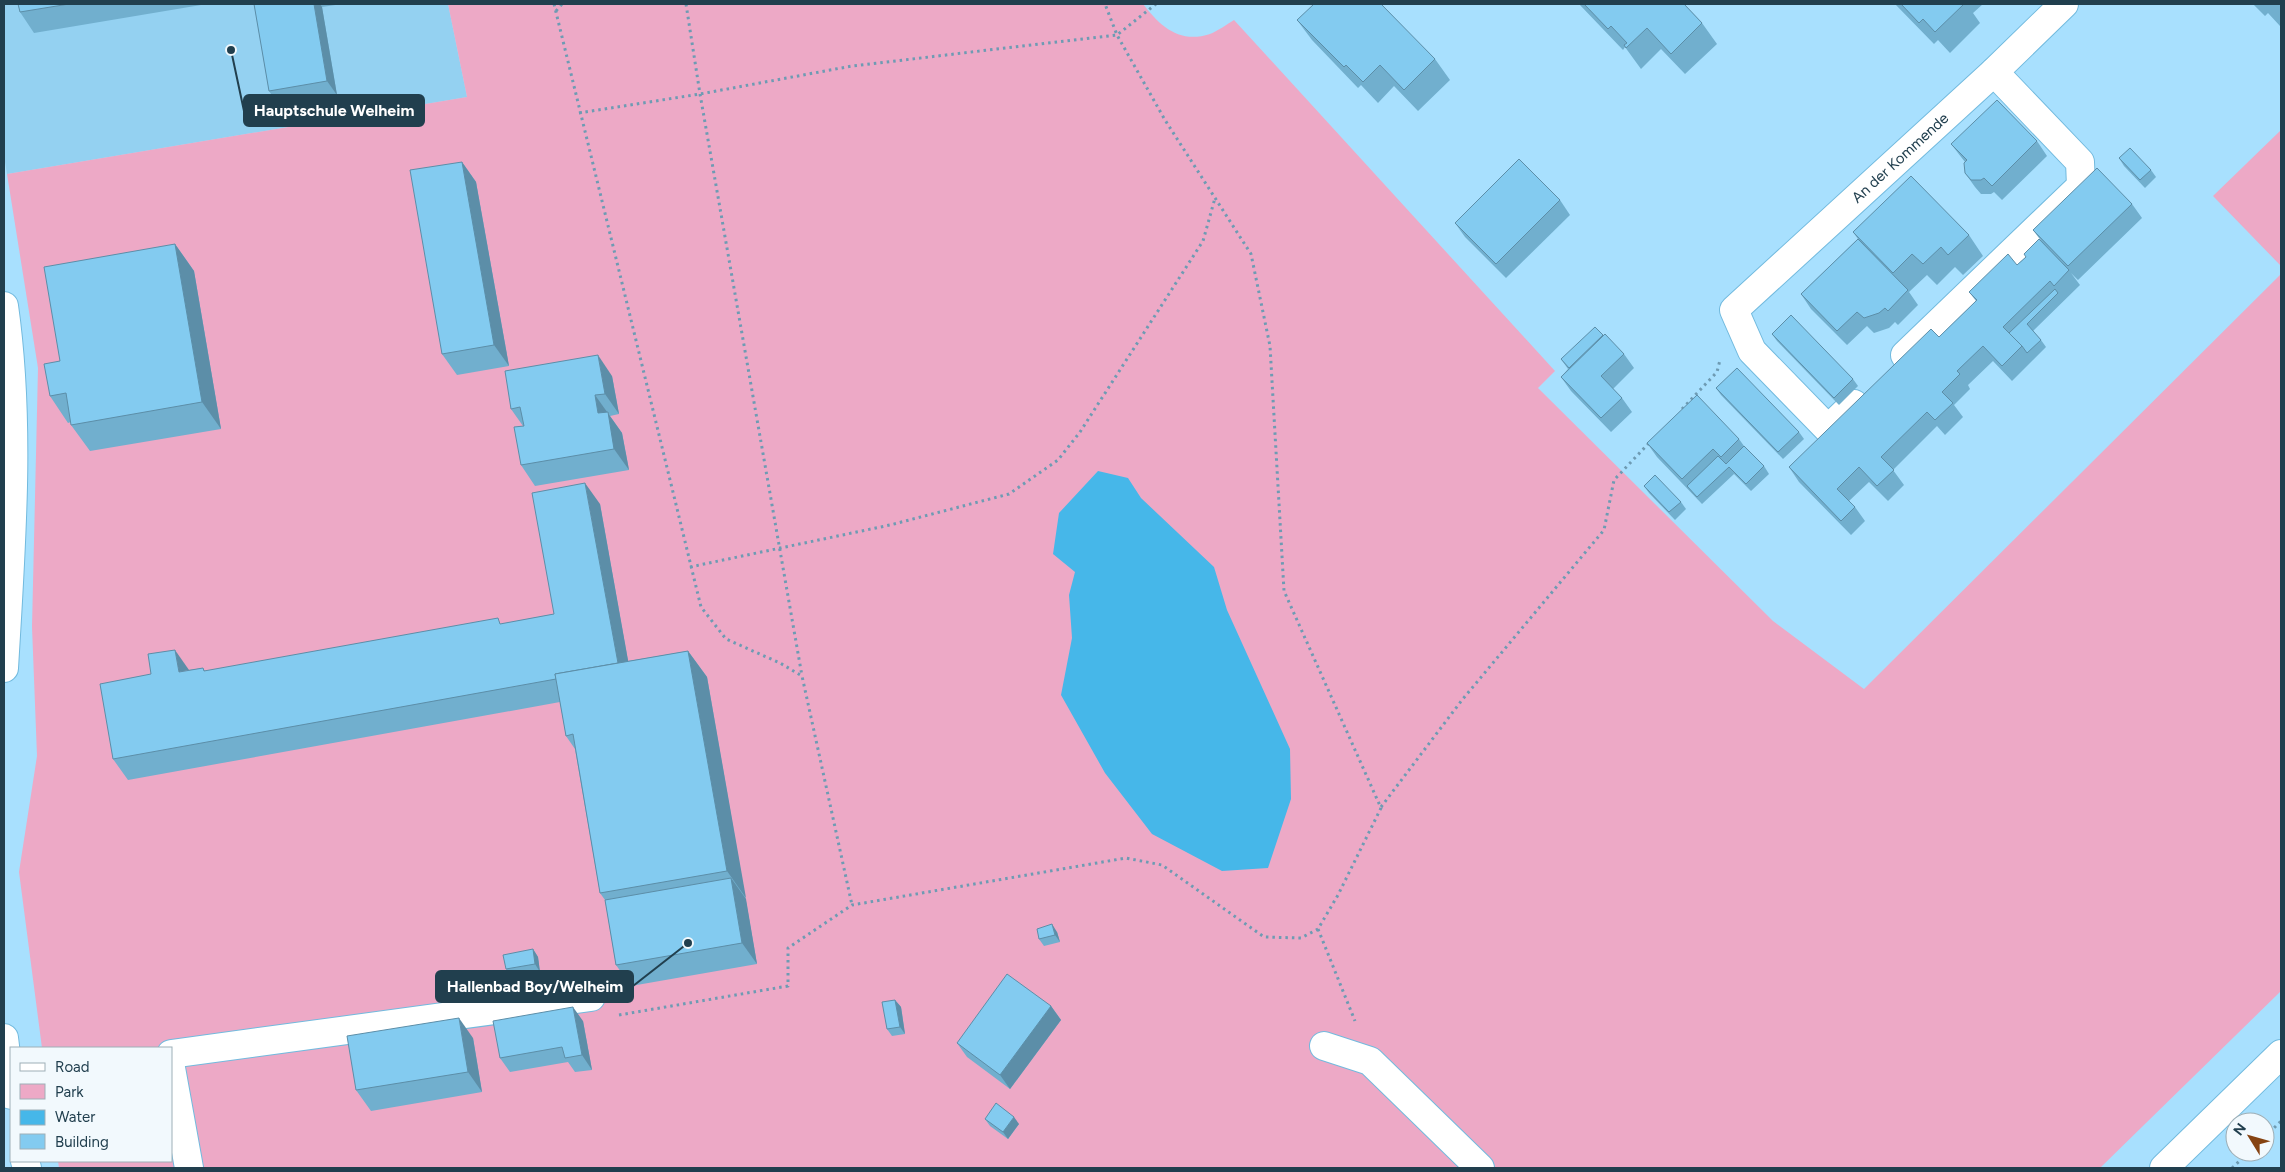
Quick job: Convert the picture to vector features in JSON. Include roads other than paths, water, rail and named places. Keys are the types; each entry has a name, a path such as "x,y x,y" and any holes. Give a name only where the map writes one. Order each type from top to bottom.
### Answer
{"street":[{"name":"An der Kommende","path":"1994,72 2080,162 2081,186 1828,429 1752,351 1734,310 1994,72 2064,4"},
{"path":"4,306 13,416 4,668"},
{"path":"172,1054 591,997"},
{"path":"4,1038 10,1082"},
{"path":"1324,1046 1370,1061 1480,1168"},
{"path":"2164,1168 2281,1054"},
{"path":"172,1074 189,1168"}],"water":[{"path":"1098,471 1128,478 1141,498 1214,567 1227,610 1290,749 1291,799 1268,868 1222,871 1152,834 1105,773 1061,695 1072,638 1069,595 1075,572 1053,554 1059,513"}],"place":[{"name":"Hauptschule Welheim","path":"231,50"},
{"name":"Hallenbad Boy/Welheim","path":"688,943"}]}
